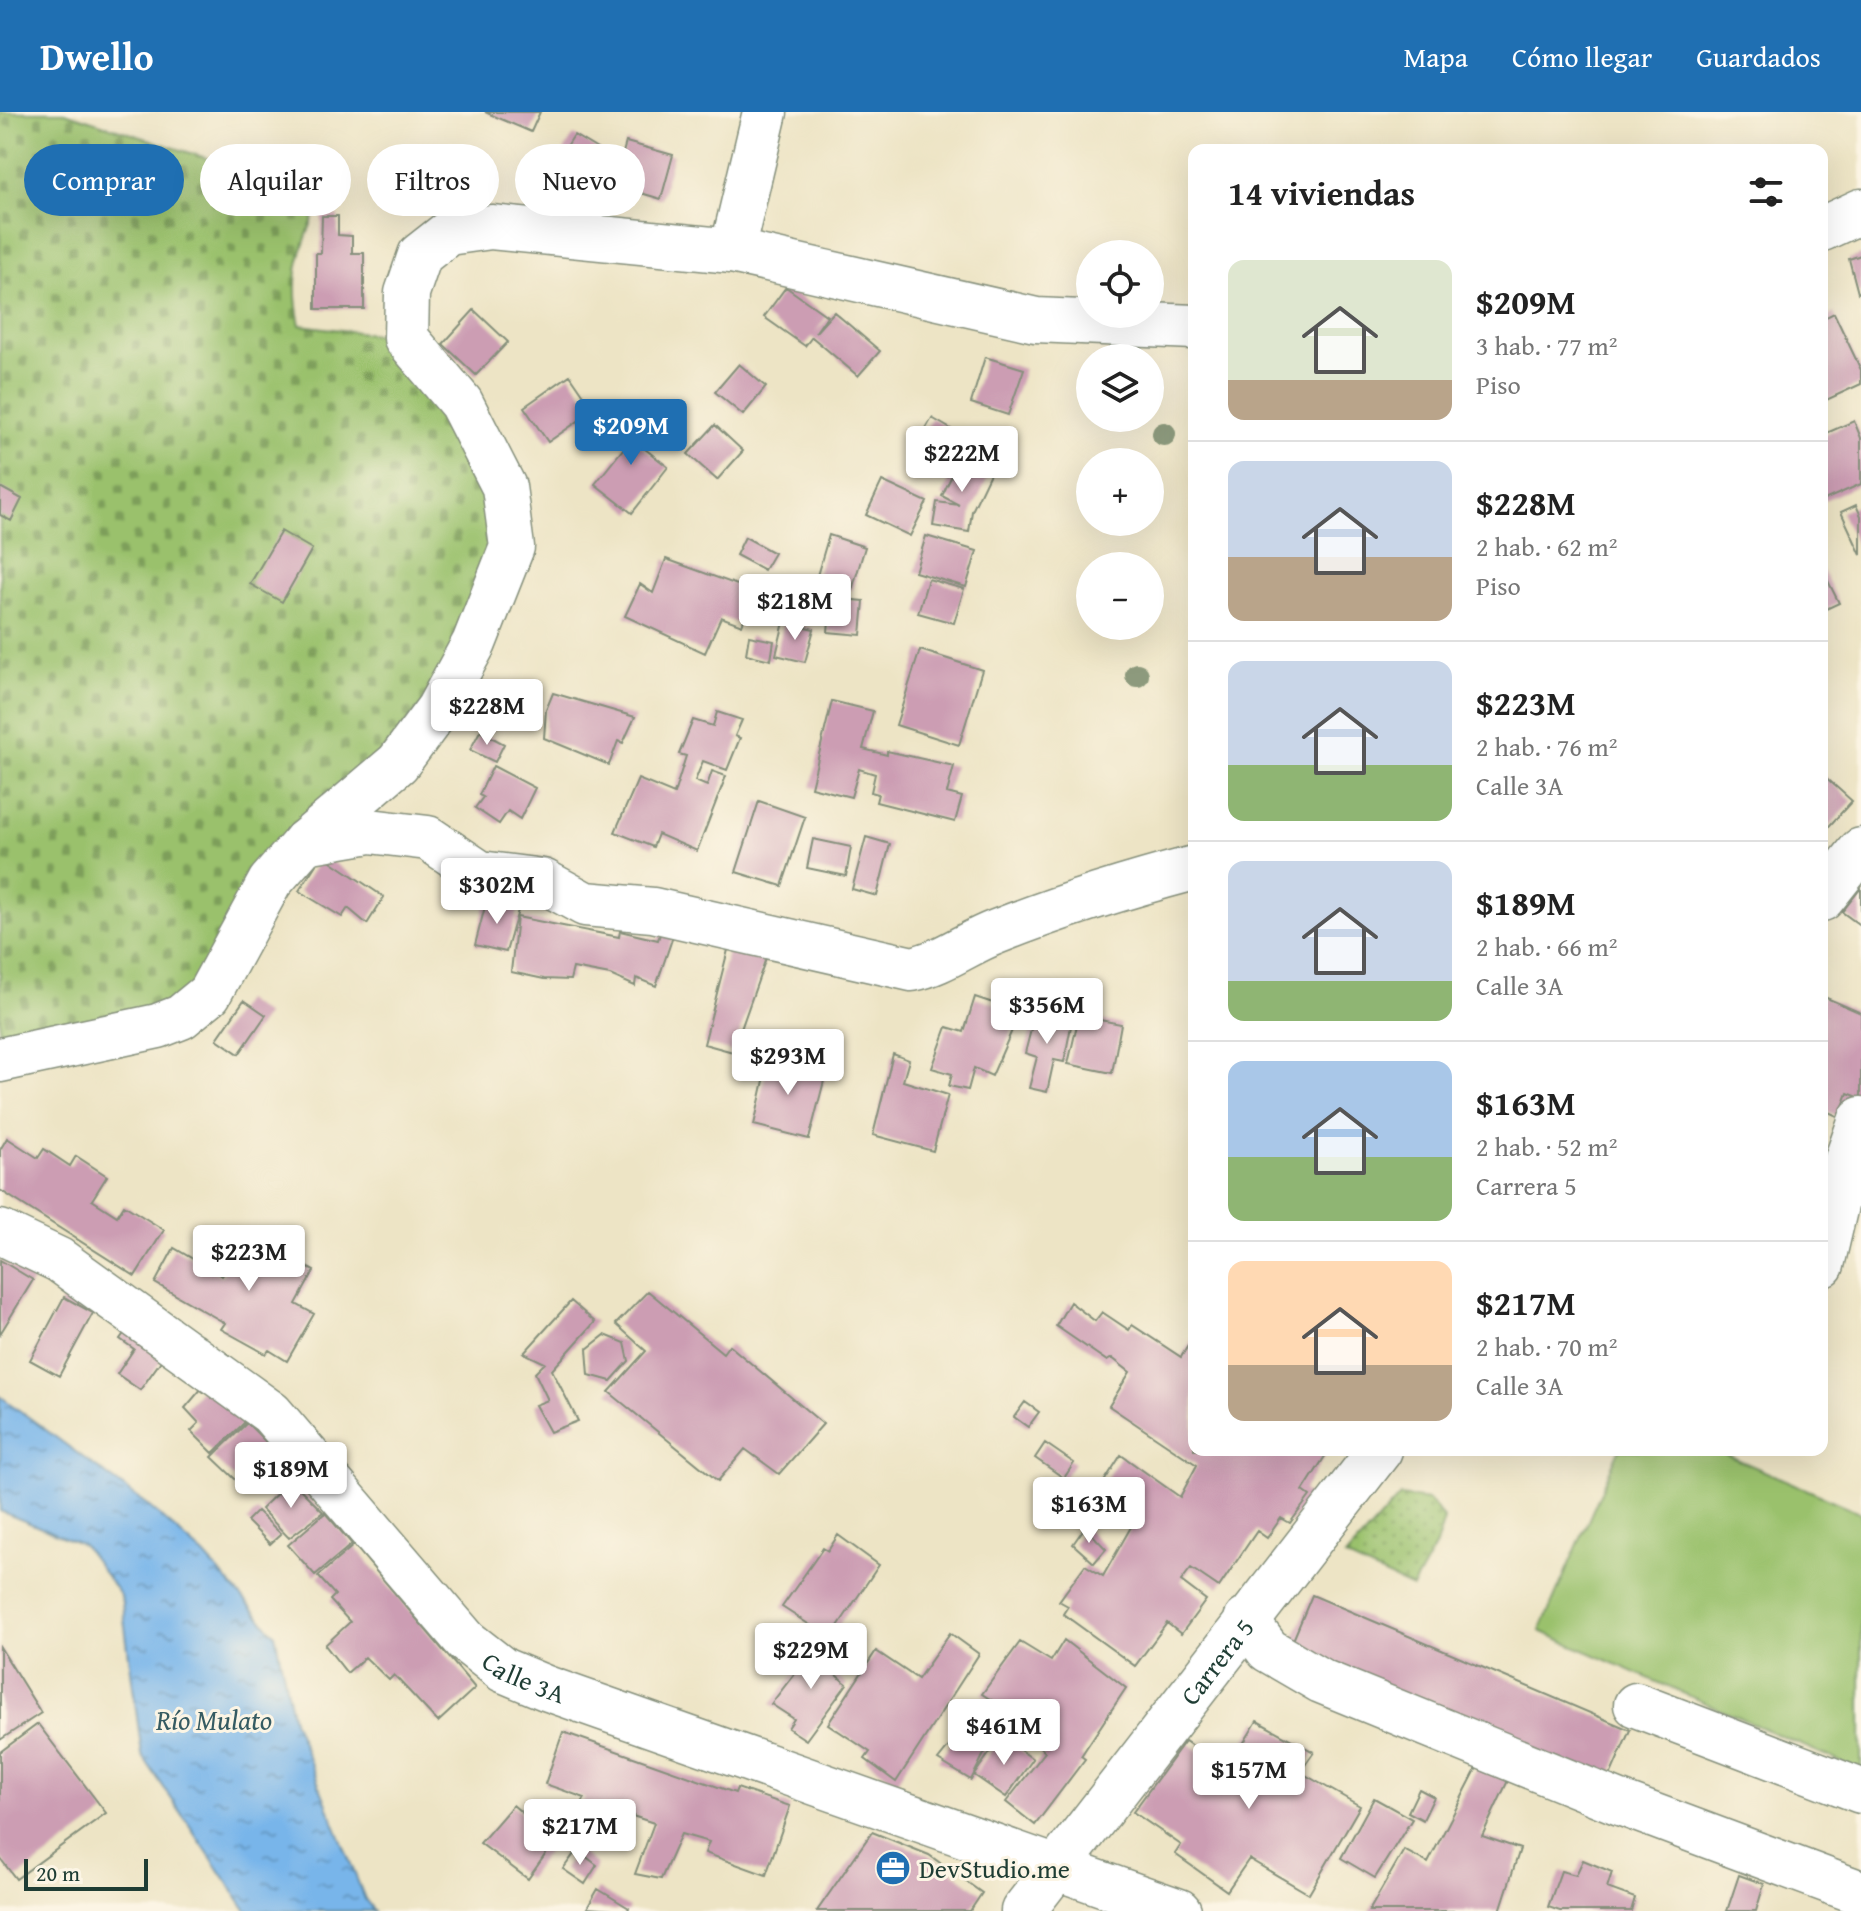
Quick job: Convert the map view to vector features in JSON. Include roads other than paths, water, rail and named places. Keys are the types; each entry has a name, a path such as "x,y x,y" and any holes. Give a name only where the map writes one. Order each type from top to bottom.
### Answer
{"street":[{"path":"732,251 765,112"},
{"path":"1828,226 1861,211"},
{"path":"0,1060 158,1026 181,1017 209,994 270,882 305,842 398,763 438,709 474,643 512,547 504,487 461,403 406,338 407,293 420,255 448,233 491,227 732,251 1036,320 1188,327"},
{"path":"305,842 370,831 428,838 480,873 543,881 585,904 653,910 912,969 928,965 975,940 1086,897 1188,870"},
{"path":"1828,891 1861,850"},
{"path":"1828,1239 1846,1162 1861,1119"},
{"name":"Calle 3A","path":"0,1232 59,1260 271,1413 466,1641 503,1670 671,1734 1179,1911"},
{"name":"Carrera 5","path":"1023,1911 1375,1456"},
{"path":"1246,1620 1268,1650 1321,1681 1620,1803 1861,1893"},
{"path":"1636,1705 1861,1791"}],"water":[{"name":"Río Mulato","path":"0,1396 146,1504 204,1555 275,1634 293,1720 365,1899 374,1911 247,1911 142,1755 121,1596 83,1545 0,1511"}],"place":[{"name":"DevStudio.me","path":"893,1868"}]}
